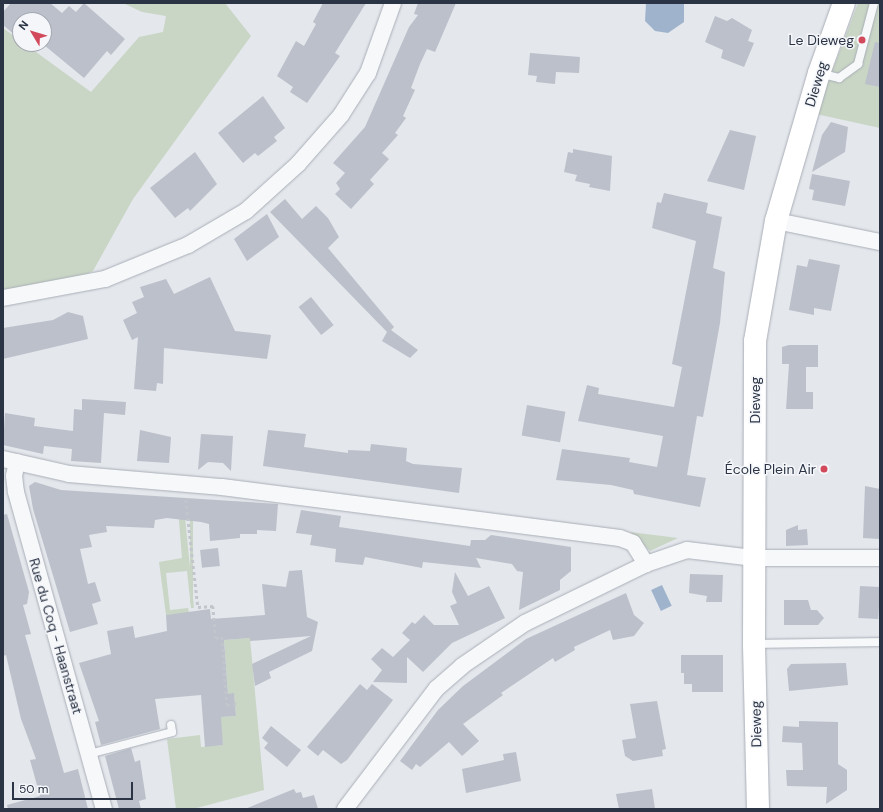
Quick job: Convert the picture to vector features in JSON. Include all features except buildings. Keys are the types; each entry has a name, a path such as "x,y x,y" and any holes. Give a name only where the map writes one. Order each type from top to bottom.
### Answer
{"street":[{"path":"3,298 105,279 188,245 246,211 298,164 341,115 368,72 393,3"},
{"name":"Dieweg","path":"758,809 753,558 755,341 776,221 818,73 844,3"},
{"path":"776,221 880,242"},
{"path":"10,460 69,474 222,487 620,538 633,543 646,564"},
{"name":"Rue du Coq - Haanstraat","path":"10,460 16,492 104,809"},
{"path":"345,809 436,690 462,666 525,623 646,564 686,550 753,558 880,558"}],"lane":[{"path":"818,73 839,78 858,64 874,3"},
{"path":"754,644 880,642"},
{"path":"89,754 172,732 171,725"}],"path":[{"path":"185,495 198,607 213,606 216,638 222,637 227,705 236,704"}],"green space":[{"path":"123,3 225,3 251,36 133,199 93,271 70,282 3,292 3,28 12,35 12,52 36,52 91,92 139,37 163,32 166,16 142,12"},
{"name":"Le Dieweg","path":"858,3 880,3 880,128 816,114"},
{"path":"190,506 193,506 193,603 190,603"},
{"path":"184,507 194,608 191,608 187,571 166,573 170,610 188,608 189,613 166,615 159,562 182,558 178,508"},
{"path":"630,532 678,538 650,551"},
{"path":"250,638 264,790 193,809 176,809 167,739 200,735 201,747 223,745 220,717 236,716 234,694 228,694 224,640"}],"water":[{"path":"646,3 684,3 684,22 668,33 655,31 645,21"},
{"path":"662,585 672,606 661,611 651,590"}],"place":[{"name":"Le Dieweg","path":"862,40"},
{"name":"École Plein Air","path":"824,469"}]}
